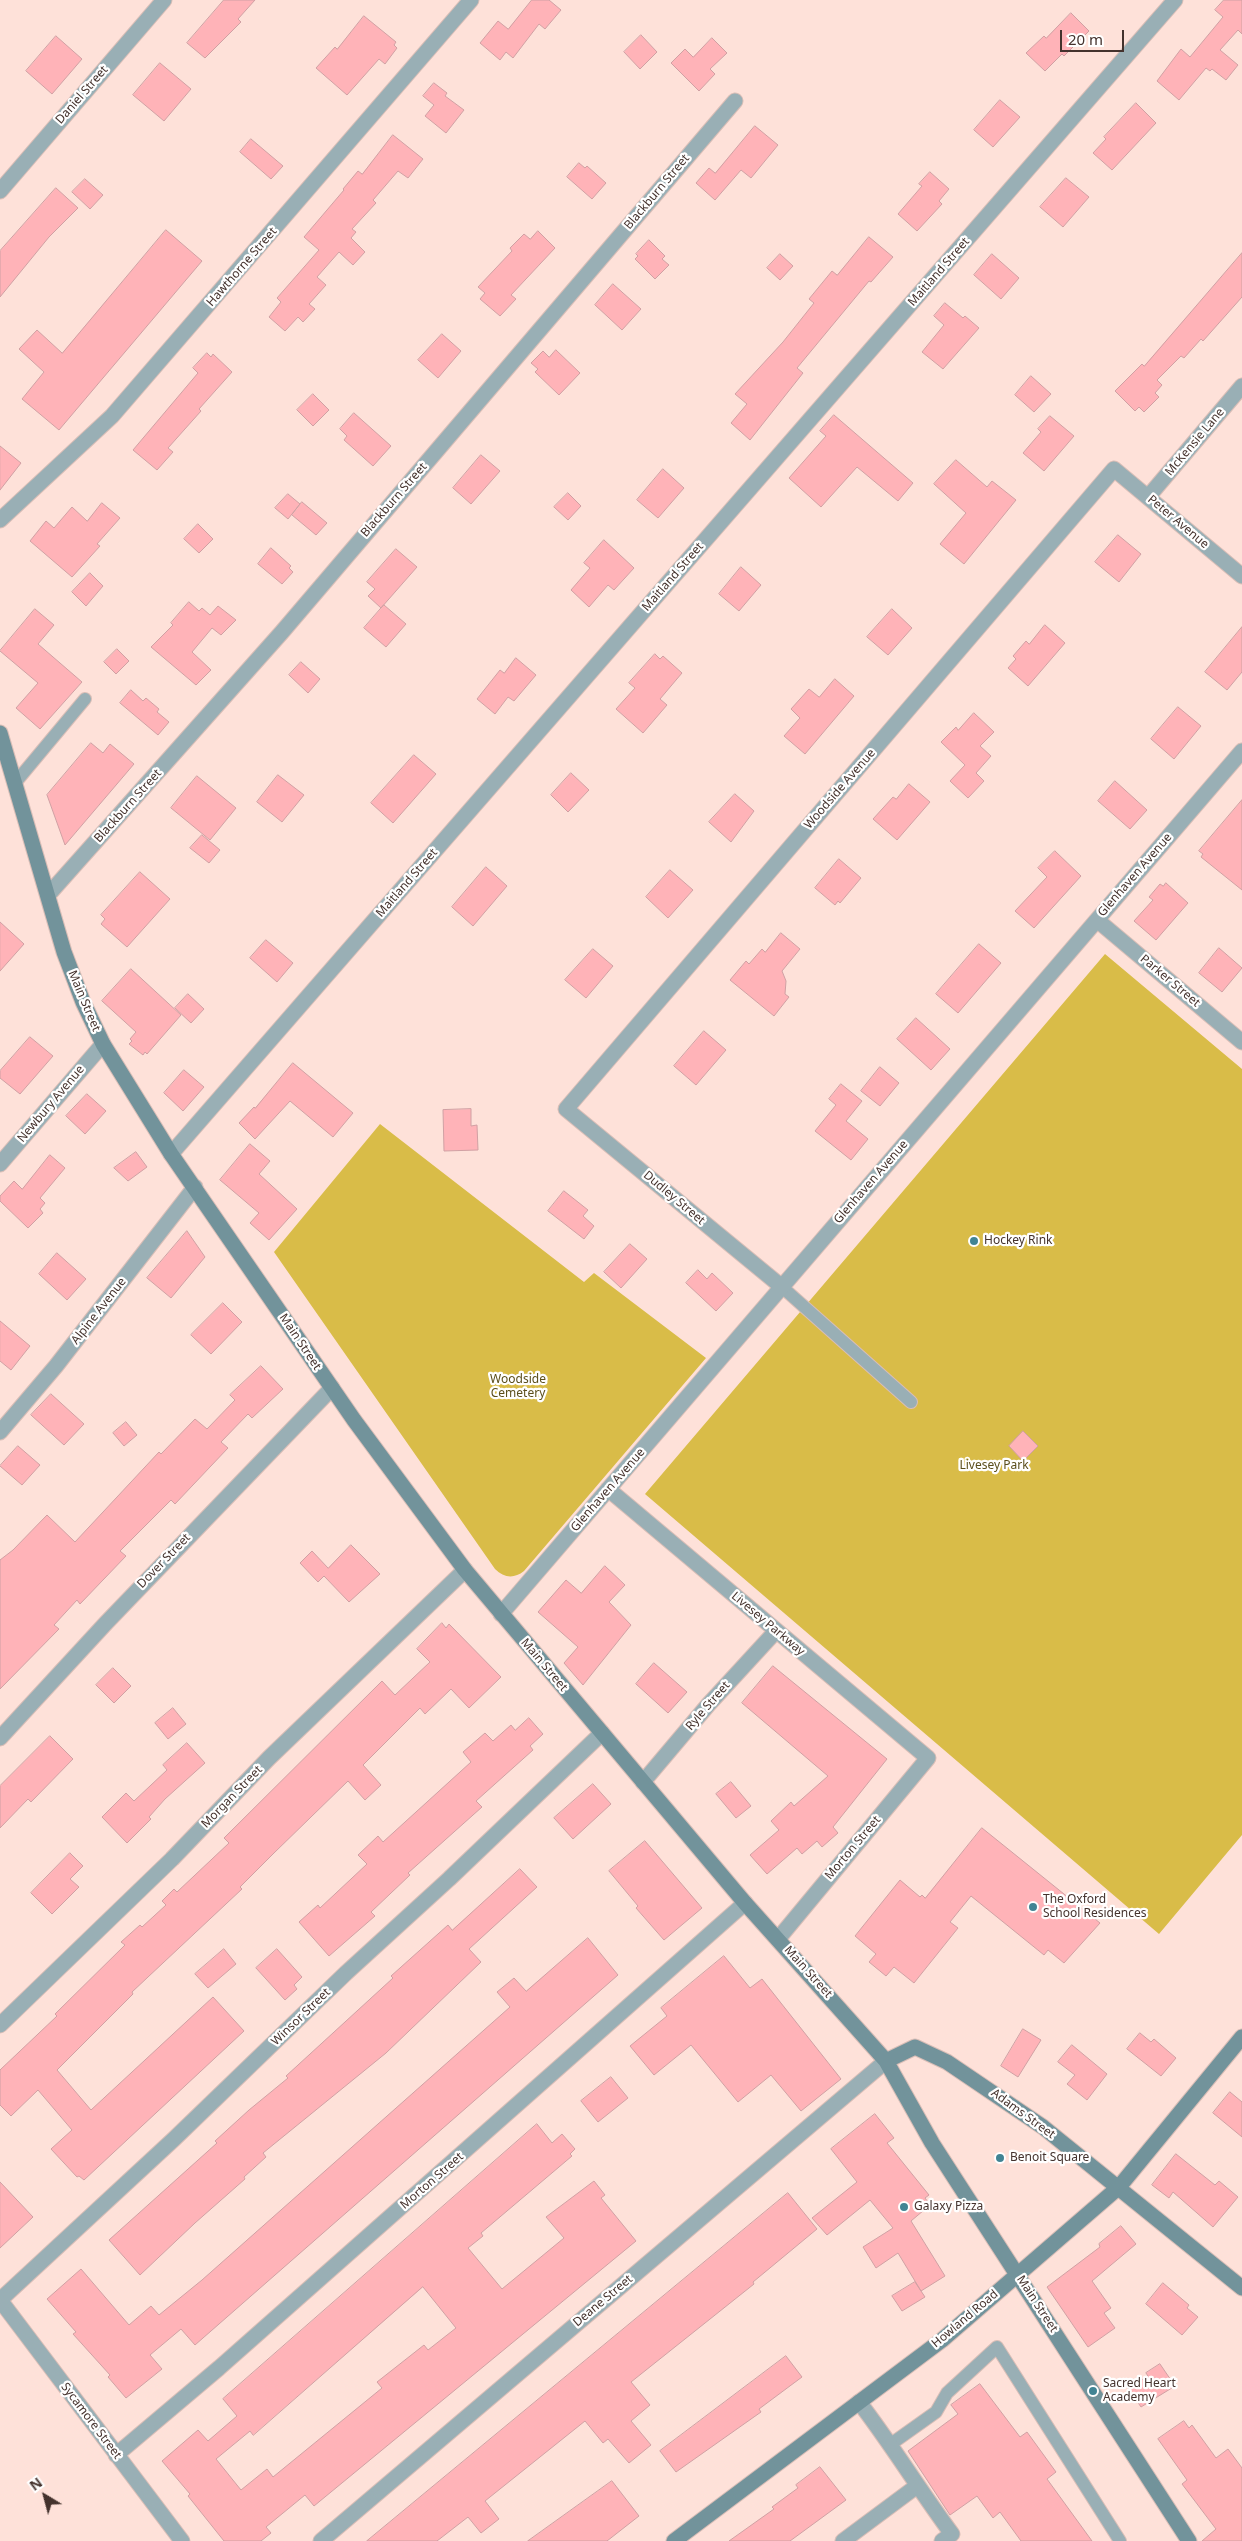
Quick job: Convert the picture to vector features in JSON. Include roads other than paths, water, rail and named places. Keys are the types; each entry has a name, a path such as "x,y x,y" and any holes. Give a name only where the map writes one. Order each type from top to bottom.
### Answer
{"main road":[{"name":"Main Street","path":"0,733 3,755 15,783 74,980 103,1044 171,1154 332,1388 465,1570 745,1903 886,2061 932,2144 1018,2274 1189,2541"},
{"name":"Howland Road","path":"674,2541 942,2340 1119,2187 1242,2037"},
{"name":"Adams Street","path":"886,2061 916,2047 947,2062 1035,2121 1242,2288"}],"street":[{"name":"Daniel Street","path":"0,191 164,0"},
{"name":"Hawthorne Street","path":"0,520 112,416 472,0"},
{"name":"Maitland Street","path":"171,1154 1175,0"},
{"name":"Blackburn Street","path":"48,895 276,638 735,100"},
{"name":"McKensie Lane","path":"1148,497 1242,386"},
{"name":"Peter Avenue","path":"1114,469 1242,576"},
{"name":"Woodside Avenue","path":"566,1109 1114,469"},
{"name":"Glenhaven Avenue","path":"501,1614 1242,751"},
{"name":"Parker Street","path":"1097,920 1242,1042"},
{"name":"Newbury Avenue","path":"0,1164 103,1044"},
{"name":"Dudley Street","path":"566,1109 782,1287"},
{"name":"Alpine Avenue","path":"0,1432 56,1366 196,1188"},
{"name":"Dover Street","path":"0,1738 106,1623 332,1388"},
{"name":"Livesey Parkway","path":"608,1490 928,1758"},
{"name":"Morgan Street","path":"0,2026 172,1859 269,1758 465,1570"},
{"name":"Ryle Street","path":"643,1782 708,1705 776,1631"},
{"name":"Winsor Street","path":"0,2300 174,2139 346,1973 449,1880 602,1732"},
{"name":"Morton Street","path":"778,1939 928,1758"},
{"name":"Morton Street","path":"116,2454 219,2368 745,1903"},
{"name":"Deane Street","path":"321,2541 886,2061"},
{"name":"Sycamore Street","path":"0,2300 182,2541"},
{"path":"859,2402 891,2444 917,2486 952,2534 942,2541"},
{"path":"843,2541 917,2486"}],"lane":[{"path":"15,783 85,699"},
{"path":"782,1287 911,1402"},
{"path":"891,2444 936,2412 947,2393 997,2347 1120,2541"}],"place":[{"name":"Hockey Rink","path":"974,1241"},
{"name":"The Oxford School Residences","path":"1033,1907"},
{"name":"Benoit Square","path":"1000,2158"},
{"name":"Galaxy Pizza","path":"904,2207"},
{"name":"Sacred Heart Academy","path":"1093,2391"}],"park label":[{"name":"Woodside Cemetery","path":"518,1387"},
{"name":"Livesey Park","path":"994,1466"}]}
